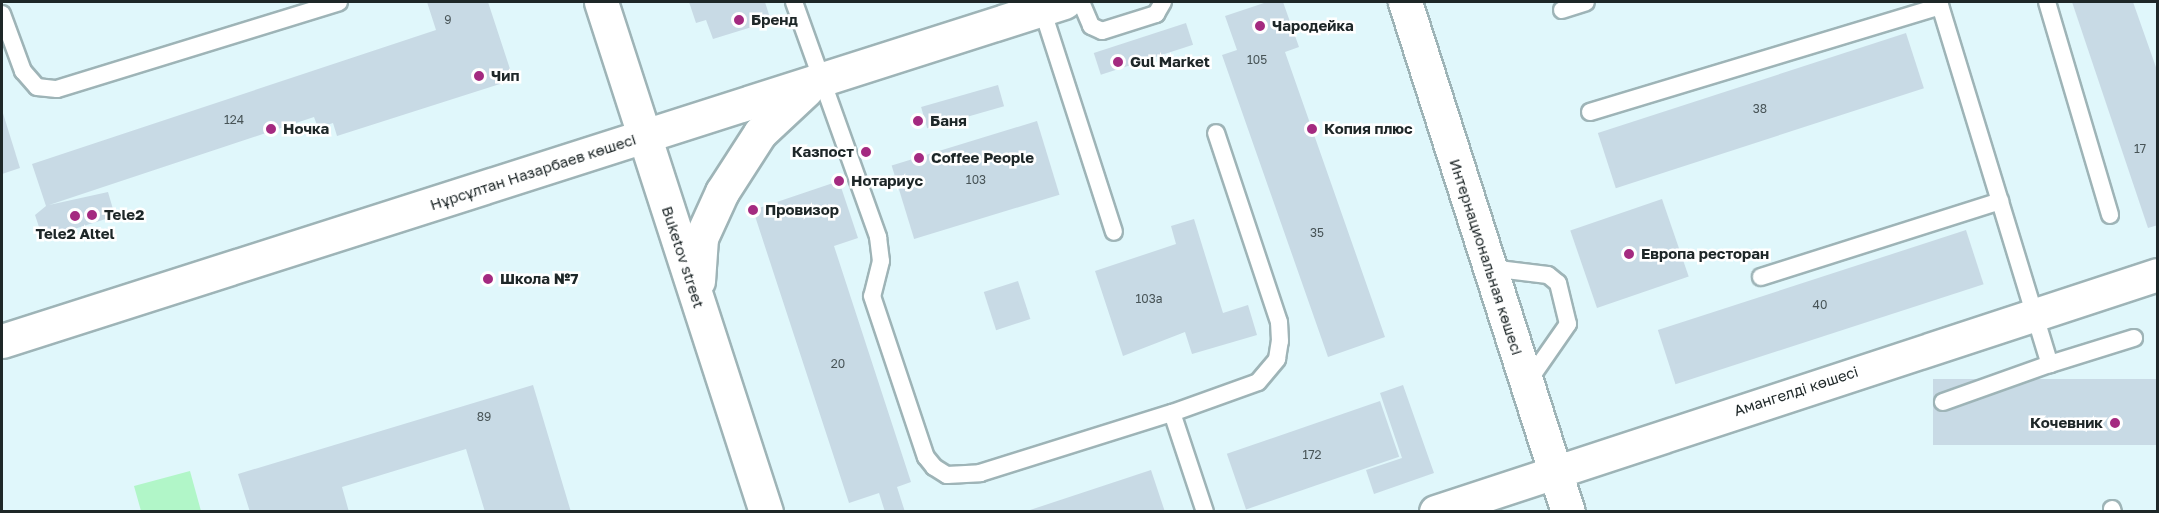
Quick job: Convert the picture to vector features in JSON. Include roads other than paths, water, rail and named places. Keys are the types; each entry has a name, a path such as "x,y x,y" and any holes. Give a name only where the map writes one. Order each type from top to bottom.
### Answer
{"main road":[{"name":"Buketov street","path":"601,2 766,512"},
{"name":"Интернациональная көшесі","path":"1405,2 1568,512"},
{"name":"Нұрсұлтан Назарбаев көшесі","path":"2,341 1053,5"},
{"path":"711,345 696,269 706,223 760,133 780,111 819,80"}],"street":[{"name":"Амангелді көшесі","path":"1436,512 1554,470 2157,275"}],"lane":[{"path":"2,14 30,81 37,87 57,90 339,2"},
{"path":"794,2 819,80 878,237 881,261 872,296 921,444 934,468 963,477 980,473 1172,413 1258,382 1277,359 1280,342 1279,322 1216,133"},
{"path":"1081,2 1091,26 1102,31 1155,14 1163,2"},
{"path":"1562,10 1586,2"},
{"path":"2047,2 2110,215"},
{"path":"1590,112 1939,4 2050,364"},
{"path":"1053,5 1114,232"},
{"path":"1761,277 2000,201"},
{"path":"1490,268 1548,275 1558,283 1569,318 1567,328 1526,383"},
{"path":"1943,402 2050,364 2134,338"},
{"path":"1172,413 1205,512"}],"place":[{"name":"Бренд","path":"739,20"},
{"name":"Чародейка","path":"1260,26"},
{"name":"Gul Market","path":"1118,62"},
{"name":"Чип","path":"479,76"},
{"name":"Баня","path":"918,121"},
{"name":"Ночка","path":"271,129"},
{"name":"Копия плюс","path":"1312,129"},
{"name":"Казпост","path":"866,152"},
{"name":"Coffee People","path":"919,158"},
{"name":"Нотариус","path":"839,181"},
{"name":"Провизор","path":"753,210"},
{"name":"Tele2","path":"92,215"},
{"name":"Tele2 Altel","path":"75,216"},
{"name":"Европа ресторан","path":"1629,254"},
{"name":"Школа №7","path":"488,279"},
{"name":"Кочевник","path":"2115,423"}]}
